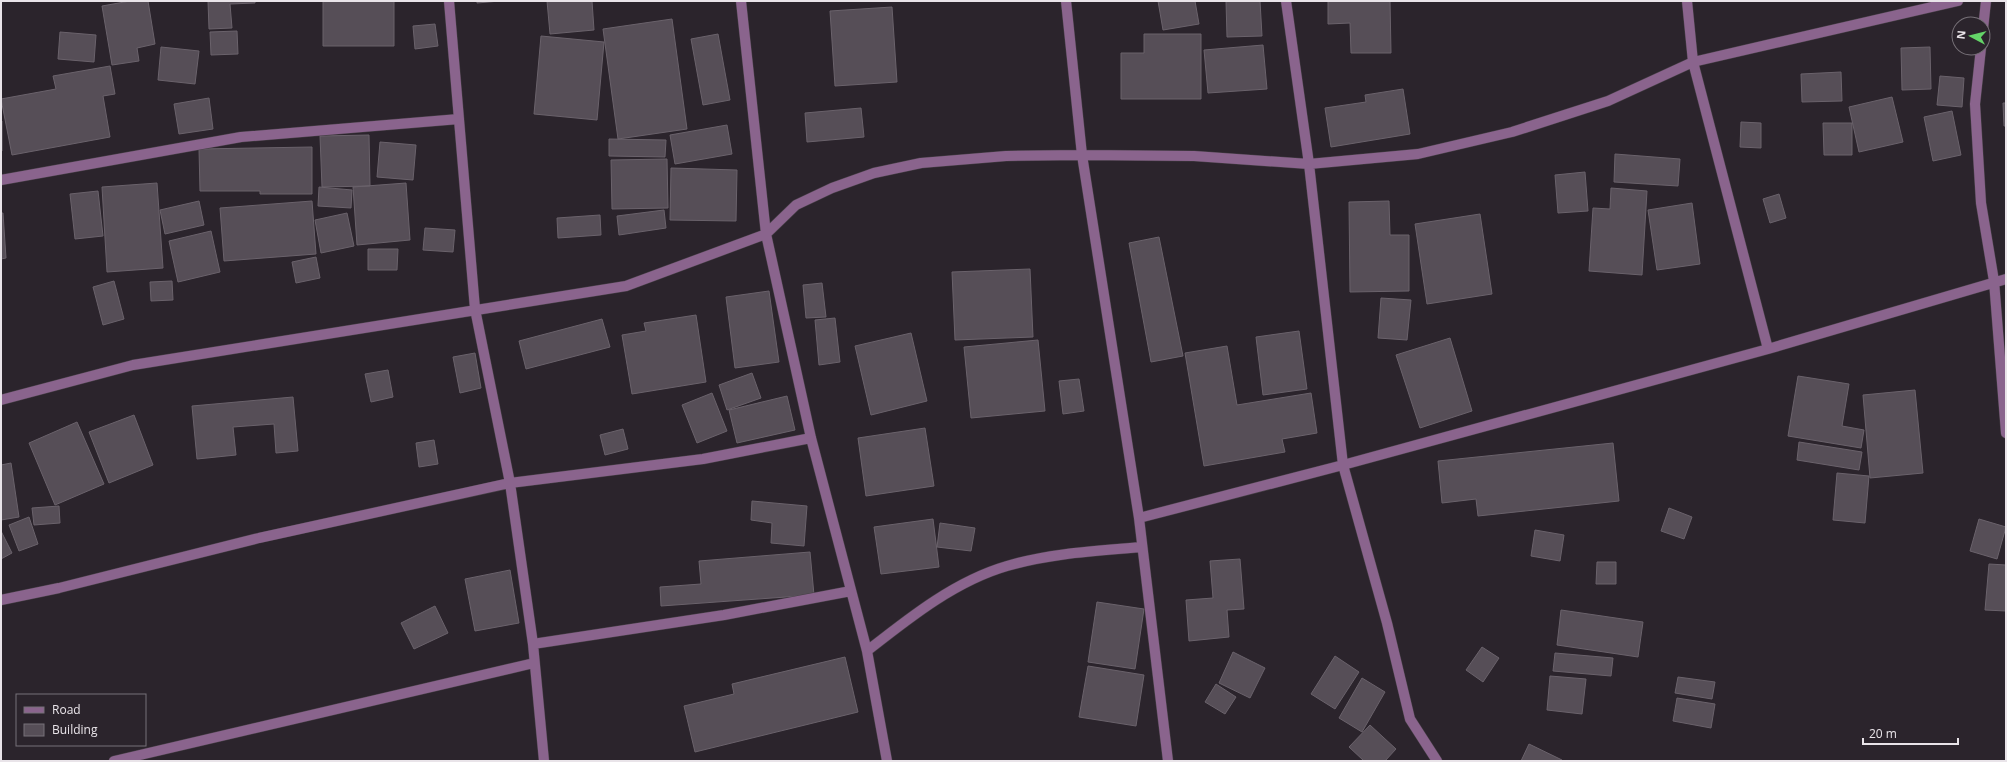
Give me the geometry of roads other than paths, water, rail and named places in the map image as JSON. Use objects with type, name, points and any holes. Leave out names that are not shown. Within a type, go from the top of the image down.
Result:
[{"type":"street","points":[[449,1],[475,309],[510,483],[533,644],[544,761]]},
{"type":"street","points":[[741,1],[766,234],[811,438],[867,651],[887,761]]},
{"type":"street","points":[[1066,1],[1082,155],[1139,518],[1168,761]]},
{"type":"street","points":[[1286,1],[1309,164],[1343,465],[1387,623],[1410,719],[1437,761]]},
{"type":"street","points":[[1687,1],[1692,62],[1768,349]]},
{"type":"street","points":[[1,400],[134,365],[475,309],[626,286],[766,234],[796,205],[832,188],[874,173],[920,163],[1006,156],[1082,155],[1194,156],[1309,164],[1418,154],[1512,132],[1608,101],[1692,62],[1958,1]]},
{"type":"street","points":[[1984,16],[1986,1]]},
{"type":"street","points":[[1980,56],[1975,104],[1981,203],[1994,281],[2006,433]]},
{"type":"street","points":[[1,180],[241,137],[459,119]]},
{"type":"street","points":[[1139,518],[1343,465],[1768,349],[1994,281],[2006,279]]},
{"type":"street","points":[[1,600],[59,588],[259,538],[510,483],[703,459],[811,438]]},
{"type":"street","points":[[867,651],[900,625],[963,584],[1007,566],[1062,554],[1142,547]]},
{"type":"street","points":[[533,644],[724,615],[850,591]]},
{"type":"street","points":[[114,761],[534,664]]}]
